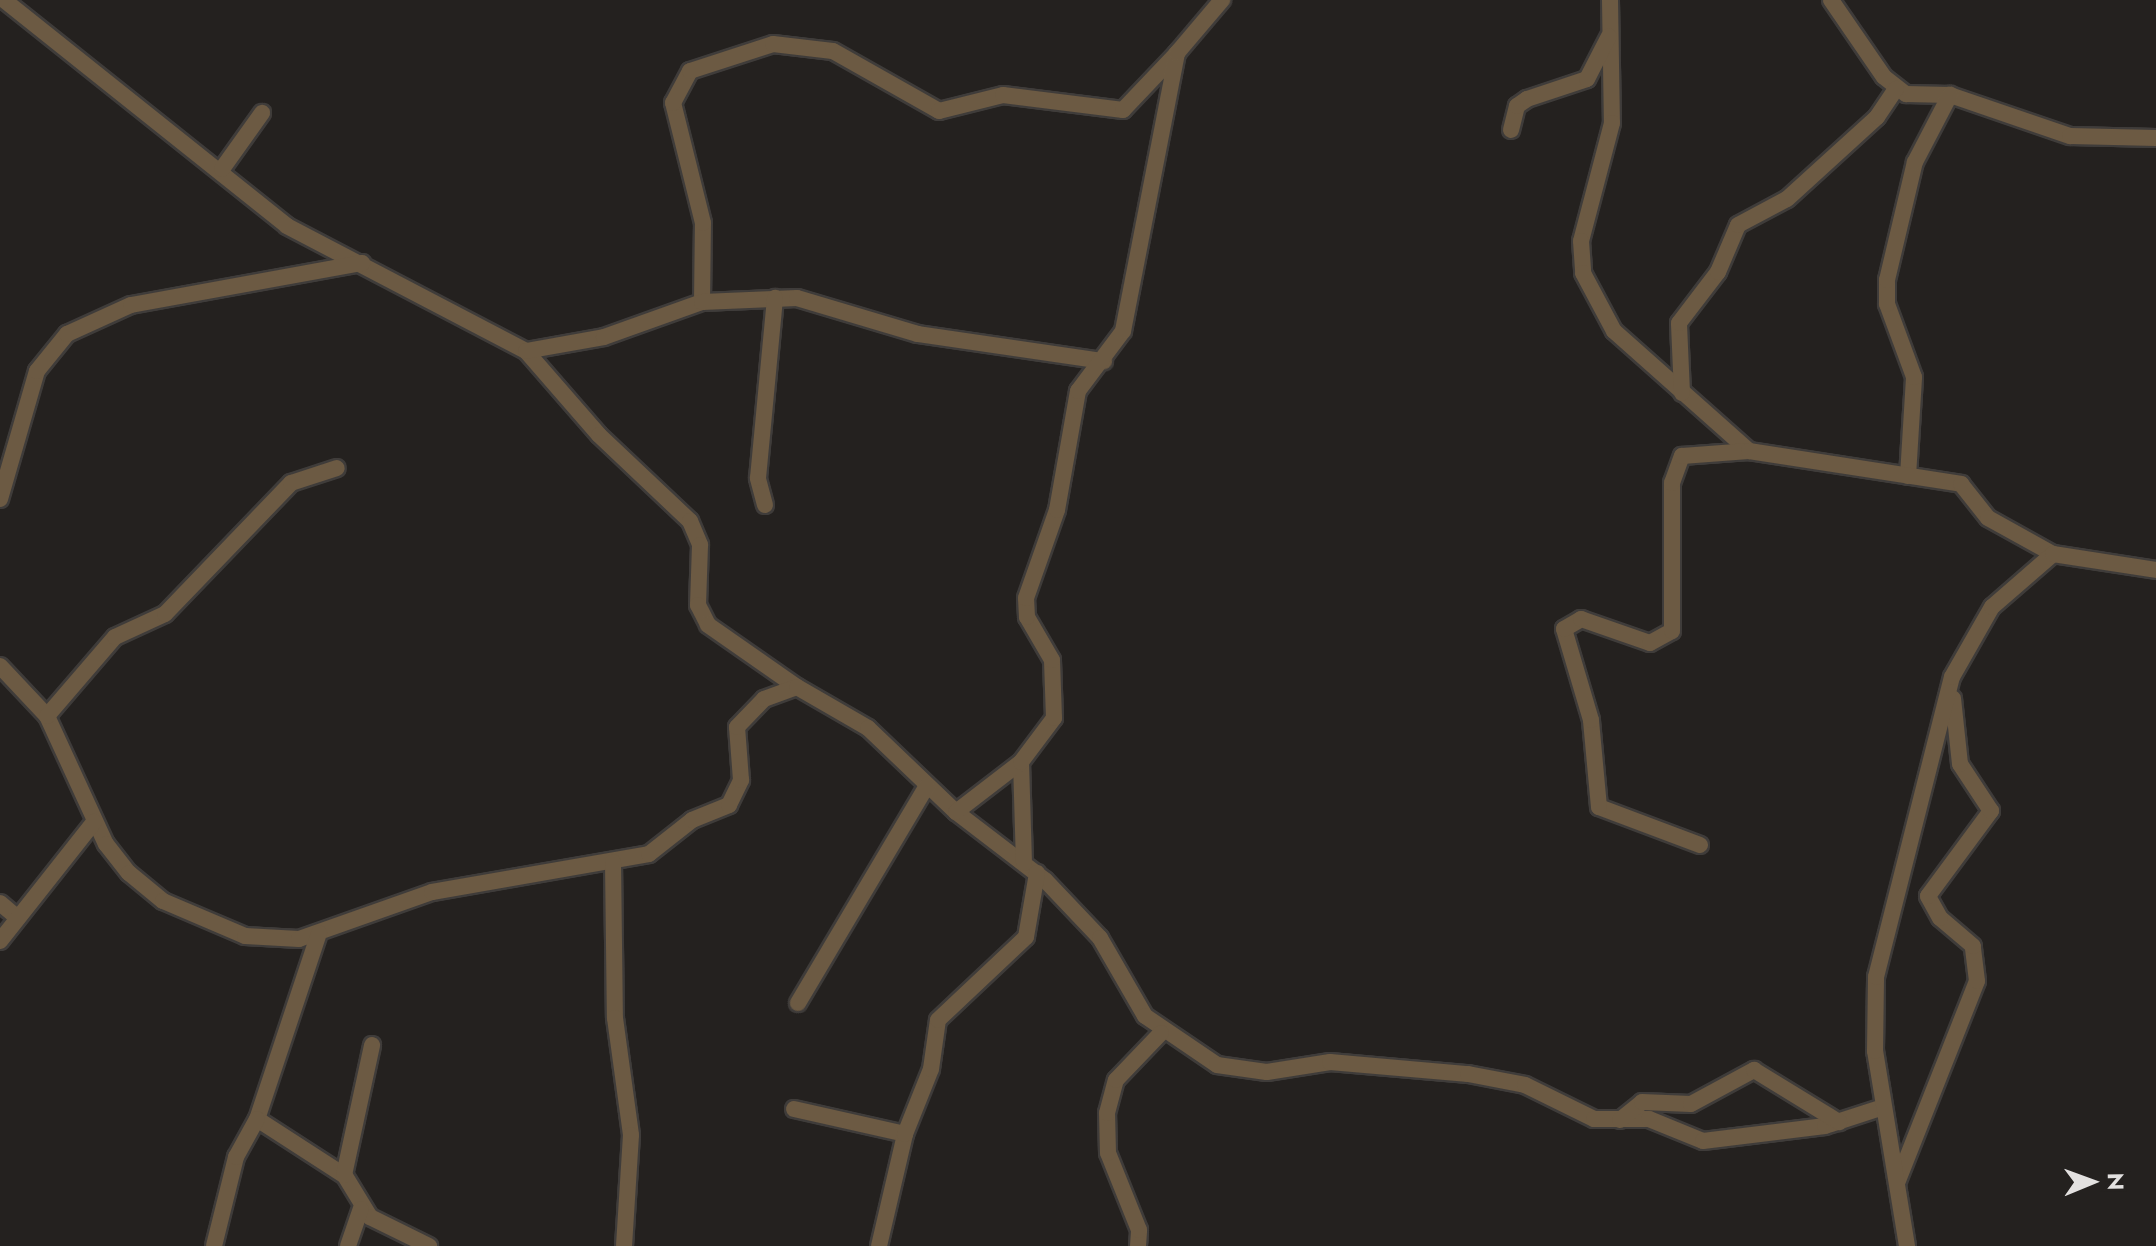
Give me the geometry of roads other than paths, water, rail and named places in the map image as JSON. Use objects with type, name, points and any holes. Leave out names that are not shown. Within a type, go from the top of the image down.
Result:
[{"type":"street","points":[[4,0],[62,52],[222,169],[287,226],[363,262],[526,351],[599,435],[690,521],[700,545],[698,605],[708,625],[797,687],[868,728],[956,812],[1030,868],[1090,923],[1161,1033],[1217,1065],[1244,1070],[1330,1062],[1468,1074],[1525,1085],[1594,1119],[1649,1119],[1717,1141],[1839,1122],[1883,1107]]},
{"type":"street","points":[[702,302],[703,223],[673,103],[690,71],[773,44],[833,51],[939,111],[1003,95],[1123,110],[1222,0]]},
{"type":"street","points":[[1610,0],[1612,123],[1581,241],[1583,273],[1614,331],[1749,451]]},
{"type":"street","points":[[1831,0],[1896,89],[1950,95],[2070,136],[2156,138]]},
{"type":"street","points":[[1511,130],[1517,106],[1527,99],[1587,79],[1609,36]]},
{"type":"street","points":[[956,812],[1021,762],[1048,729],[1056,701],[1052,660],[1027,617],[1026,598],[1057,510],[1078,391],[1104,361],[1123,331],[1177,53]]},
{"type":"street","points":[[1682,393],[1679,323],[1718,272],[1738,225],[1787,199],[1866,128],[1896,89]]},
{"type":"street","points":[[1908,476],[1914,377],[1887,304],[1887,280],[1915,162],[1950,95]]},
{"type":"street","points":[[222,169],[262,113]]},
{"type":"street","points":[[0,499],[37,371],[67,334],[131,305],[284,271],[363,262]]},
{"type":"street","points":[[526,351],[604,337],[702,302],[775,298],[820,301],[918,334],[999,349],[1104,361]]},
{"type":"street","points":[[765,505],[758,478],[775,298]]},
{"type":"street","points":[[1700,845],[1599,807],[1595,736],[1564,629],[1572,618],[1622,638],[1667,638],[1674,610],[1676,468],[1682,456],[1749,451],[1961,484],[1988,518],[2053,554],[2156,570]]},
{"type":"street","points":[[47,716],[115,637],[165,614],[291,483],[337,468]]},
{"type":"street","points":[[1907,1246],[1901,1227],[1875,1051],[1877,965],[1952,677],[1992,607],[2053,554]]},
{"type":"street","points":[[0,666],[47,716],[94,822],[129,873],[163,901],[245,936],[319,933],[432,892],[541,868],[613,862],[649,854],[692,820],[729,805],[741,780],[737,727],[764,699],[797,687]]},
{"type":"street","points":[[1897,1184],[1978,972],[1973,946],[1940,918],[1928,896],[1991,811],[1960,764],[1952,677]]},
{"type":"street","points":[[879,1246],[905,1134],[931,1069],[938,1020],[1026,937],[1030,868],[1021,762]]},
{"type":"street","points":[[798,1003],[927,786]]},
{"type":"street","points":[[0,941],[94,822]]},
{"type":"street","points":[[613,862],[615,1018],[631,1135],[624,1246]]},
{"type":"street","points":[[0,903],[18,918]]},
{"type":"street","points":[[214,1246],[236,1157],[257,1119],[319,933]]},
{"type":"street","points":[[1138,1246],[1139,1230],[1110,1161],[1107,1113],[1116,1080],[1161,1033]]},
{"type":"street","points":[[344,1175],[372,1045]]},
{"type":"street","points":[[1620,1120],[1642,1102],[1691,1104],[1754,1070],[1839,1122]]},
{"type":"street","points":[[794,1109],[905,1134]]},
{"type":"street","points":[[257,1119],[344,1175],[361,1209],[429,1246]]},
{"type":"street","points":[[348,1246],[361,1209]]},
{"type":"street","points":[[1894,1246],[1901,1227]]}]
